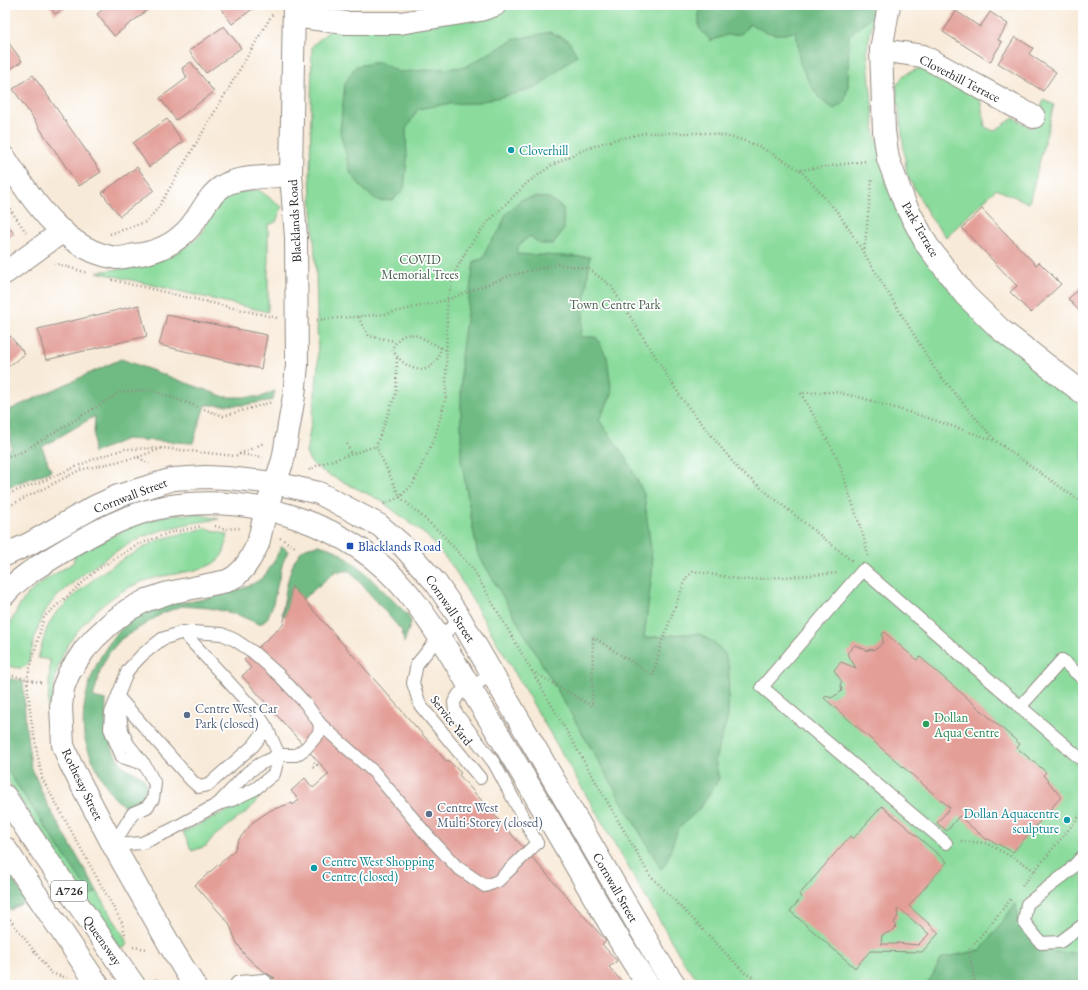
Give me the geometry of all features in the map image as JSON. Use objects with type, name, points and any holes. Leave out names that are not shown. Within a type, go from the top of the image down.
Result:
[{"type":"main road","points":[[287,10],[346,23],[400,23],[480,10],[495,5]]},
{"type":"main road","name":"Park Terrace","points":[[889,5],[881,50],[884,131],[881,160],[927,245],[965,295],[1001,330],[1083,393]]},
{"type":"main road","name":"Blacklands Road","points":[[275,483],[283,460],[294,396],[297,365],[296,237],[292,175],[287,10]]},
{"type":"main road","name":"Cloverhill Terrace","points":[[881,50],[923,56],[1034,118]]},
{"type":"main road","points":[[5,158],[23,186],[47,217],[68,236],[92,251],[118,258],[145,254],[166,246],[183,235],[208,200],[223,186],[239,180],[292,175]]},
{"type":"main road","points":[[5,273],[38,250],[68,236]]},
{"type":"main road","name":"Cornwall Street","points":[[5,555],[29,544],[94,507],[118,496],[172,479],[219,477],[275,483],[319,493],[379,525],[417,560],[436,583],[461,620],[660,963],[675,985]]},
{"type":"main road","name":"Rothesay Street","points":[[194,985],[113,844],[70,763],[63,745],[61,707],[64,688],[69,673],[76,661],[95,638],[128,610],[147,600],[168,593],[227,581],[236,576],[244,568],[258,544],[266,509],[275,483]]},
{"type":"main road","name":"Cornwall Street","points":[[5,594],[12,586],[44,562],[111,524],[133,515],[154,509],[202,503],[225,503],[266,509],[308,522],[326,529],[346,540],[389,573],[407,592],[439,637],[527,780],[616,935],[648,985]]},
{"type":"main road","name":"Queensway","points":[[5,796],[129,978]]},
{"type":"main road","name":"A726","points":[[5,848],[98,985]]},
{"type":"street","points":[[239,985],[263,983]]},
{"type":"lane","points":[[946,843],[762,687],[863,570],[1083,761]]},
{"type":"lane","name":"Service Yard","points":[[461,620],[439,637],[417,664],[413,683],[420,705],[480,778]]},
{"type":"lane","points":[[113,844],[133,813],[147,807],[153,800],[155,784],[144,764],[122,757],[110,729],[111,713],[128,670],[142,655],[162,639],[183,632],[222,634],[235,640],[252,652],[285,682],[306,704],[320,724],[376,773],[427,835],[457,867],[485,886],[498,881],[537,843],[494,763],[455,712],[454,702],[459,694],[493,674]]},
{"type":"lane","points":[[113,844],[142,843],[171,830],[218,804],[232,800],[255,789],[274,774],[279,755],[267,728],[258,714],[183,632]]},
{"type":"lane","points":[[1020,707],[1062,660],[1083,679]]},
{"type":"lane","points":[[118,697],[199,787],[208,785],[235,763],[253,746],[267,728]]},
{"type":"lane","points":[[218,804],[247,773],[260,764],[279,755],[296,755],[304,749],[319,733],[320,724]]},
{"type":"lane","points":[[1083,856],[1068,872],[1027,904],[1024,922],[1041,943],[1060,942],[1083,926]]},
{"type":"path","points":[[68,236],[118,232],[146,222],[158,208],[287,10]]},
{"type":"path","points":[[360,514],[400,497],[413,484],[435,437],[446,397],[447,300],[456,270],[469,246],[488,222],[507,202],[527,183],[552,165],[605,142],[645,133],[709,133],[739,139],[756,145],[785,160],[800,170],[820,191],[838,214],[864,253],[935,369],[997,442],[1083,503]]},
{"type":"path","points":[[800,170],[881,160],[864,253]]},
{"type":"path","points":[[5,202],[38,250],[55,264],[93,274]]},
{"type":"path","points":[[108,279],[296,322],[386,314],[447,300],[509,276],[558,264],[589,268],[611,286],[682,399],[740,471],[863,570]]},
{"type":"path","points":[[359,317],[369,336],[395,341]]},
{"type":"path","points":[[441,347],[439,357],[434,364],[423,370],[415,369],[407,365],[397,358],[392,349],[395,341],[401,336],[409,333],[421,336],[441,347],[446,350]]},
{"type":"path","points":[[397,358],[396,393],[376,446],[400,497],[440,532],[473,570],[649,874],[745,973],[768,985]]},
{"type":"path","points":[[5,457],[22,452],[121,392],[151,390],[223,416],[294,396]]},
{"type":"path","points":[[863,570],[868,555],[864,538],[837,458],[802,393],[836,392],[862,398],[925,417],[997,442]]},
{"type":"path","points":[[5,496],[94,459],[124,449],[163,448],[235,456],[287,434]]},
{"type":"path","points":[[348,444],[351,455]]},
{"type":"path","points":[[307,471],[318,465],[376,446]]},
{"type":"path","points":[[5,507],[80,470],[138,457],[163,448]]},
{"type":"path","points":[[138,457],[172,479]]},
{"type":"path","points":[[210,524],[217,522]]},
{"type":"path","points":[[126,935],[122,923],[42,778],[31,719],[27,679],[44,617],[98,569],[137,545],[169,533],[203,526]]},
{"type":"path","points":[[532,670],[592,706],[593,637],[653,676],[661,644],[686,578],[694,571],[742,580],[832,574],[863,570]]},
{"type":"path","points":[[5,674],[27,679]]},
{"type":"path","points":[[312,763],[317,763],[316,766],[314,766]]},
{"type":"path","points":[[946,843],[962,841],[986,843],[1025,864],[1034,871]]},
{"type":"path","points":[[5,913],[51,973],[72,979]]},
{"type":"path","points":[[129,978],[130,946],[152,950]]},
{"type":"green space","name":"Town Centre Park","points":[[514,5],[876,5],[867,49],[875,135],[922,254],[1083,402],[1083,985],[704,985],[686,966],[453,567],[427,536],[380,500],[327,474],[311,463],[306,453],[314,405],[318,364],[316,271],[310,178],[312,46],[331,29],[482,17]]},
{"type":"green space","points":[[699,5],[878,5],[875,14],[849,36],[848,86],[844,103],[834,109],[820,99],[808,80],[800,63],[796,31],[783,34],[772,34],[750,24],[741,34],[726,35],[711,41],[699,28]]},
{"type":"green space","points":[[550,32],[568,40],[577,55],[539,86],[474,103],[446,104],[418,109],[406,129],[407,160],[404,189],[393,200],[379,201],[365,191],[351,174],[340,132],[345,83],[356,66],[379,62],[399,72],[465,67],[513,40]]},
{"type":"green space","points":[[920,68],[980,98],[985,127],[994,131],[1014,118],[1032,128],[1044,100],[1054,105],[1029,203],[996,189],[946,237],[930,217],[907,175],[896,86],[904,75]]},
{"type":"green space","points":[[259,190],[282,207],[276,222],[268,225],[268,312],[97,272],[140,266],[162,260],[172,255],[189,245],[198,237],[215,209],[225,199],[243,192]]},
{"type":"green space","points":[[535,197],[549,198],[563,208],[564,229],[553,244],[540,244],[530,236],[518,246],[516,254],[590,257],[581,337],[596,337],[607,357],[612,394],[599,420],[626,458],[644,494],[653,566],[644,638],[682,634],[699,634],[715,643],[725,654],[729,667],[728,716],[715,760],[719,779],[701,807],[678,829],[666,863],[661,869],[477,552],[461,459],[461,356],[474,261],[483,259],[489,244],[500,230],[506,214],[520,200]]},
{"type":"green space","points":[[121,359],[225,397],[261,397],[275,391],[273,400],[244,405],[205,405],[193,443],[126,439],[93,453],[95,416],[42,447],[51,471],[5,488],[5,450],[11,449],[9,410]]},
{"type":"green space","points":[[196,514],[219,519],[179,526],[150,534],[132,542],[107,557],[75,581],[51,603],[42,618],[37,631],[28,664],[20,668],[5,665],[5,638],[8,628],[18,608],[27,595],[42,582],[73,563],[75,555],[130,527],[167,515]]},
{"type":"green space","points":[[206,528],[228,535],[222,555],[218,560],[201,569],[154,578],[134,585],[101,606],[73,637],[58,666],[50,719],[48,707],[50,660],[38,658],[47,628],[55,614],[100,574],[123,559],[160,539]]},
{"type":"green space","points":[[319,545],[335,550],[358,566],[407,614],[411,622],[404,643],[402,631],[350,571],[336,571],[303,599],[292,587],[285,617],[282,614],[286,587],[296,559],[300,552],[306,548]]},
{"type":"green space","points":[[282,546],[288,551],[283,562],[272,607],[264,622],[259,624],[236,614],[209,608],[182,606],[163,613],[121,639],[109,653],[101,668],[93,697],[106,700],[106,728],[110,743],[119,760],[125,767],[141,776],[148,787],[138,800],[132,804],[123,806],[112,795],[100,774],[91,757],[84,735],[83,717],[85,699],[90,681],[107,646],[119,631],[133,619],[157,606],[215,597],[256,582],[263,577]]},
{"type":"green space","points":[[5,678],[23,681],[26,729],[31,766],[47,804],[97,891],[91,895],[5,767]]},
{"type":"green space","points":[[5,767],[91,895],[97,891],[125,938],[127,944],[124,948],[120,948],[57,856],[5,776]]},
{"type":"green space","points":[[261,795],[249,810],[213,837],[206,846],[192,851],[183,832]]},
{"type":"green space","points":[[5,869],[27,901],[10,910],[5,904]]},
{"type":"green space","points":[[1016,903],[1019,925],[1053,952],[1083,953],[1083,985],[927,985],[942,958],[981,950]]},
{"type":"building","points":[[49,5],[70,5],[55,14]]},
{"type":"building","points":[[109,5],[154,5],[114,36],[97,14]]},
{"type":"building","points":[[219,5],[258,5],[232,24]]},
{"type":"building","points":[[956,11],[980,27],[990,12],[1008,24],[998,40],[1002,42],[990,62],[943,32]]},
{"type":"building","points":[[224,26],[241,48],[206,73],[189,51]]},
{"type":"building","points":[[1015,37],[1033,48],[1029,54],[1056,72],[1043,91],[998,63]]},
{"type":"building","points":[[5,38],[22,61],[5,73]]},
{"type":"building","points":[[191,62],[214,92],[176,120],[160,98],[187,78],[182,68]]},
{"type":"building","points":[[33,75],[101,172],[79,186],[13,89]]},
{"type":"building","points":[[167,119],[183,142],[149,167],[133,143]]},
{"type":"building","points":[[137,167],[154,190],[120,216],[102,193]]},
{"type":"building","points":[[982,209],[1036,265],[1039,262],[1061,284],[1031,313],[1010,292],[1017,286],[962,228]]},
{"type":"building","points":[[5,221],[14,234],[5,240]]},
{"type":"building","points":[[1083,285],[1083,315],[1068,299]]},
{"type":"building","points":[[139,305],[147,336],[46,360],[38,329]]},
{"type":"building","points":[[167,315],[267,335],[261,369],[159,345]]},
{"type":"building","points":[[5,330],[25,354],[5,369]]},
{"type":"building","points":[[292,586],[446,761],[448,760],[461,773],[459,775],[606,941],[602,944],[617,961],[609,967],[625,985],[264,985],[273,977],[274,979],[275,978],[254,964],[244,954],[236,941],[229,923],[195,885],[234,851],[239,839],[253,822],[271,810],[292,803],[293,805],[299,800],[291,791],[305,778],[313,788],[329,774],[242,676],[251,668],[244,660],[283,625]]},
{"type":"building","name":"Dollan Aqua Centre","points":[[884,632],[917,660],[920,657],[1020,744],[1017,748],[1046,772],[1043,775],[1061,797],[1013,852],[988,839],[987,840],[959,816],[947,831],[937,823],[950,808],[824,698],[826,696],[831,698],[841,692],[842,689],[840,684],[842,682],[834,670],[841,662],[856,668],[847,653],[855,645],[868,651],[869,649],[872,650],[878,648],[883,642],[882,634]]},
{"type":"building","points":[[882,806],[947,862],[909,906],[939,933],[922,952],[870,951],[855,968],[790,911],[802,897],[799,895],[850,836],[853,839]],"holes":[[[900,909],[929,934],[918,945],[897,943],[881,944],[882,935],[892,931],[897,926],[894,923],[898,916],[897,910]]]},
{"type":"place","name":"Cloverhill","points":[[511,150]]},
{"type":"place","name":"Blacklands Road","points":[[350,546]]},
{"type":"place","name":"Centre West Car Park (closed)","points":[[187,715]]},
{"type":"place","name":"Dollan Aqua Centre","points":[[926,724]]},
{"type":"place","name":"Centre West Multi-Storey (closed)","points":[[429,814]]},
{"type":"place","name":"Dollan Aquacentre sculpture","points":[[1067,820]]},
{"type":"place","name":"Centre West Shopping Centre (closed)","points":[[314,868]]},
{"type":"park label","name":"COVID Memorial Trees","points":[[420,266]]}]
